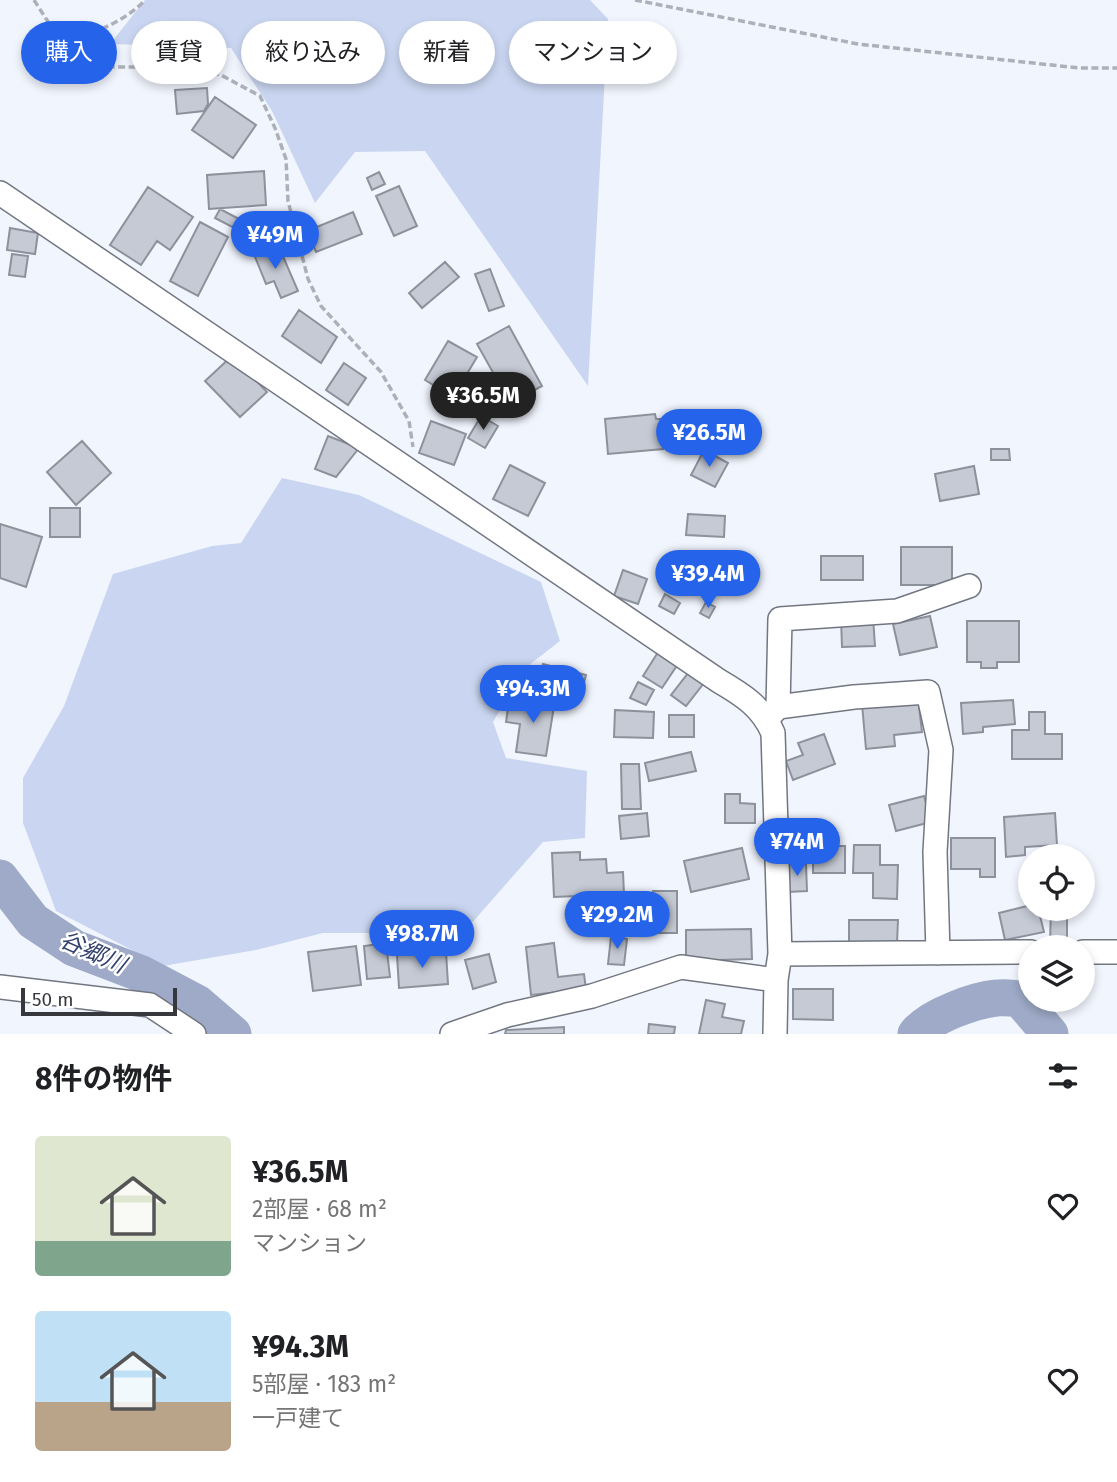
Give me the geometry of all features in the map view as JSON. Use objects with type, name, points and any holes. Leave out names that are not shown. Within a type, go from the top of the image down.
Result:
[{"type":"street","points":[[0,193],[719,681],[773,713],[854,697],[928,692],[940,750],[935,852],[939,953]]},
{"type":"street","points":[[775,1034],[776,980],[780,954],[773,713],[780,619],[897,611],[969,586]]},
{"type":"street","points":[[780,954],[1018,952]]},
{"type":"street","points":[[1095,952],[1117,952]]},
{"type":"street","points":[[452,1034],[507,1015],[592,996],[681,967],[776,980]]},
{"type":"street","points":[[0,987],[150,1006],[194,1034]]},
{"type":"path","points":[[34,0],[48,21]]},
{"type":"path","points":[[117,21],[135,12],[145,0]]},
{"type":"path","points":[[635,0],[859,44],[1079,68],[1117,68]]},
{"type":"path","points":[[117,66],[182,66],[221,75],[260,96],[286,159],[288,201],[308,279],[321,306],[382,372],[409,421],[417,477]]},
{"type":"shaded area","points":[[145,0],[590,0],[608,21],[509,21],[509,84],[604,84],[588,386],[425,151],[355,152],[315,203],[272,111],[254,84],[385,84],[385,21],[241,21],[241,63],[231,48],[227,48],[227,21],[131,21],[131,45],[117,44],[117,35]]},
{"type":"shaded area","points":[[282,478],[359,495],[541,582],[560,641],[524,669],[493,722],[506,758],[587,771],[585,838],[543,842],[463,933],[323,933],[256,950],[163,966],[56,911],[23,823],[23,778],[64,706],[113,574],[212,546],[241,543]]},
{"type":"building","points":[[207,88],[208,104],[204,111],[177,114],[175,90]]},
{"type":"building","points":[[215,97],[256,125],[233,158],[192,130]]},
{"type":"building","points":[[264,171],[266,205],[209,209],[207,175]]},
{"type":"building","points":[[379,172],[385,184],[372,190],[367,178]]},
{"type":"building","points":[[399,186],[417,226],[394,236],[376,196]]},
{"type":"building","points":[[148,187],[193,217],[170,250],[157,241],[141,265],[110,245]]},
{"type":"building","points":[[220,209],[241,220],[236,229],[215,218]]},
{"type":"building","points":[[353,212],[362,234],[316,252],[307,231]]},
{"type":"building","points":[[200,222],[228,237],[198,296],[170,281]]},
{"type":"building","points":[[10,228],[38,233],[35,254],[7,250]]},
{"type":"building","points":[[270,245],[275,257],[282,254],[298,291],[281,298],[274,281],[266,284],[253,252]]},
{"type":"building","points":[[12,254],[28,256],[25,277],[9,275]]},
{"type":"building","points":[[445,262],[459,277],[422,308],[409,293]]},
{"type":"building","points":[[490,269],[504,306],[489,311],[475,274]]},
{"type":"building","points":[[299,310],[337,337],[321,363],[282,336]]},
{"type":"building","points":[[509,326],[542,386],[510,403],[477,344]]},
{"type":"building","points":[[448,341],[477,357],[453,397],[425,380]]},
{"type":"building","points":[[232,356],[267,392],[240,417],[205,381]]},
{"type":"building","points":[[344,363],[366,378],[348,405],[326,390]]},
{"type":"building","points":[[655,414],[656,419],[661,419],[663,449],[608,454],[605,419]]},
{"type":"building","points":[[481,416],[498,426],[485,448],[468,438]]},
{"type":"building","points":[[431,421],[466,434],[454,465],[419,453]]},
{"type":"building","points":[[328,436],[359,448],[336,477],[315,469]]},
{"type":"building","points":[[82,441],[111,473],[76,505],[47,472]]},
{"type":"building","points":[[991,449],[1009,449],[1010,460],[991,460]]},
{"type":"building","points":[[704,450],[728,463],[715,487],[691,475]]},
{"type":"building","points":[[510,465],[545,483],[528,516],[493,499]]},
{"type":"building","points":[[974,466],[979,494],[940,501],[935,474]]},
{"type":"building","points":[[50,508],[80,508],[80,537],[50,537]]},
{"type":"building","points":[[688,514],[725,516],[724,537],[686,535]]},
{"type":"building","points":[[0,524],[42,537],[26,587],[0,578]]},
{"type":"building","points":[[901,547],[952,547],[952,585],[901,585]]},
{"type":"building","points":[[821,556],[863,556],[863,580],[821,580]]},
{"type":"building","points":[[623,570],[647,579],[638,604],[614,596]]},
{"type":"building","points":[[665,594],[680,603],[674,614],[659,606]]},
{"type":"building","points":[[706,602],[715,607],[709,618],[700,613]]},
{"type":"building","points":[[930,616],[937,647],[900,655],[893,624]]},
{"type":"building","points":[[873,617],[875,646],[842,647],[841,619]]},
{"type":"building","points":[[967,621],[1019,621],[1019,662],[997,662],[997,668],[981,668],[981,662],[967,662]]},
{"type":"building","points":[[660,649],[680,661],[662,688],[643,676]]},
{"type":"building","points":[[543,664],[586,675],[579,702],[536,692]]},
{"type":"building","points":[[689,672],[704,683],[686,706],[671,695]]},
{"type":"building","points":[[638,682],[654,690],[646,705],[630,698]]},
{"type":"building","points":[[529,696],[555,700],[546,756],[516,752],[520,724],[506,722],[508,708],[527,710]]},
{"type":"building","points":[[918,698],[922,732],[894,735],[895,746],[866,749],[862,704]]},
{"type":"building","points":[[1013,700],[1015,724],[983,727],[983,732],[963,734],[961,703]]},
{"type":"building","points":[[615,710],[654,712],[653,738],[614,737]]},
{"type":"building","points":[[1029,712],[1045,712],[1045,734],[1062,734],[1062,759],[1012,759],[1012,730],[1029,730]]},
{"type":"building","points":[[669,715],[694,715],[694,737],[669,737]]},
{"type":"building","points":[[824,734],[835,764],[793,780],[786,761],[803,755],[798,743]]},
{"type":"building","points":[[691,752],[696,771],[649,781],[645,763]]},
{"type":"building","points":[[621,764],[639,764],[641,809],[622,809]]},
{"type":"building","points":[[725,794],[740,794],[740,803],[755,804],[755,823],[725,823]]},
{"type":"building","points":[[924,796],[931,822],[896,831],[889,805]]},
{"type":"building","points":[[647,813],[649,836],[621,839],[619,816]]},
{"type":"building","points":[[1055,813],[1057,844],[1018,844],[1018,856],[1006,857],[1004,817]]},
{"type":"building","points":[[951,838],[995,838],[995,877],[980,877],[980,869],[951,869]]},
{"type":"building","points":[[854,845],[880,845],[880,865],[898,865],[897,899],[873,898],[873,873],[853,873]]},
{"type":"building","points":[[813,846],[845,846],[845,873],[813,873]]},
{"type":"building","points":[[742,848],[749,879],[691,892],[684,861]]},
{"type":"building","points":[[580,852],[580,860],[606,859],[607,873],[623,872],[624,894],[554,897],[552,853]]},
{"type":"building","points":[[788,864],[806,864],[807,891],[788,892]]},
{"type":"building","points":[[653,891],[677,891],[677,933],[652,933]]},
{"type":"building","points":[[1018,908],[1018,921],[1041,921],[1044,932],[1018,935],[1018,937],[1005,940],[999,913]]},
{"type":"building","points":[[849,920],[898,920],[897,943],[849,943]]},
{"type":"building","points":[[1051,921],[1067,921],[1067,935],[1050,935]]},
{"type":"building","points":[[751,929],[752,959],[686,961],[686,930]]},
{"type":"building","points":[[611,937],[627,939],[624,965],[608,964]]},
{"type":"building","points":[[386,943],[390,977],[367,979],[364,946]]},
{"type":"building","points":[[554,943],[558,977],[584,974],[586,989],[531,995],[526,947]]},
{"type":"building","points":[[356,946],[361,985],[313,991],[308,952]]},
{"type":"building","points":[[446,952],[448,984],[399,988],[397,955]]},
{"type":"building","points":[[489,954],[496,982],[473,989],[465,960]]},
{"type":"building","points":[[793,989],[833,989],[833,1020],[793,1019]]},
{"type":"building","points":[[706,1000],[725,1004],[722,1017],[744,1021],[741,1034],[699,1034]]},
{"type":"building","points":[[649,1024],[675,1027],[674,1034],[648,1034]]},
{"type":"building","points":[[564,1027],[564,1034],[505,1034],[506,1030]]},
{"type":"waterway","name":"谷郷川","points":[[0,878],[33,921],[74,948],[142,974],[197,1003],[233,1034]]},
{"type":"waterway","name":"谷郷川","points":[[916,1034],[931,1021],[953,1010],[988,999],[1002,998],[1020,999],[1050,1034]]}]
